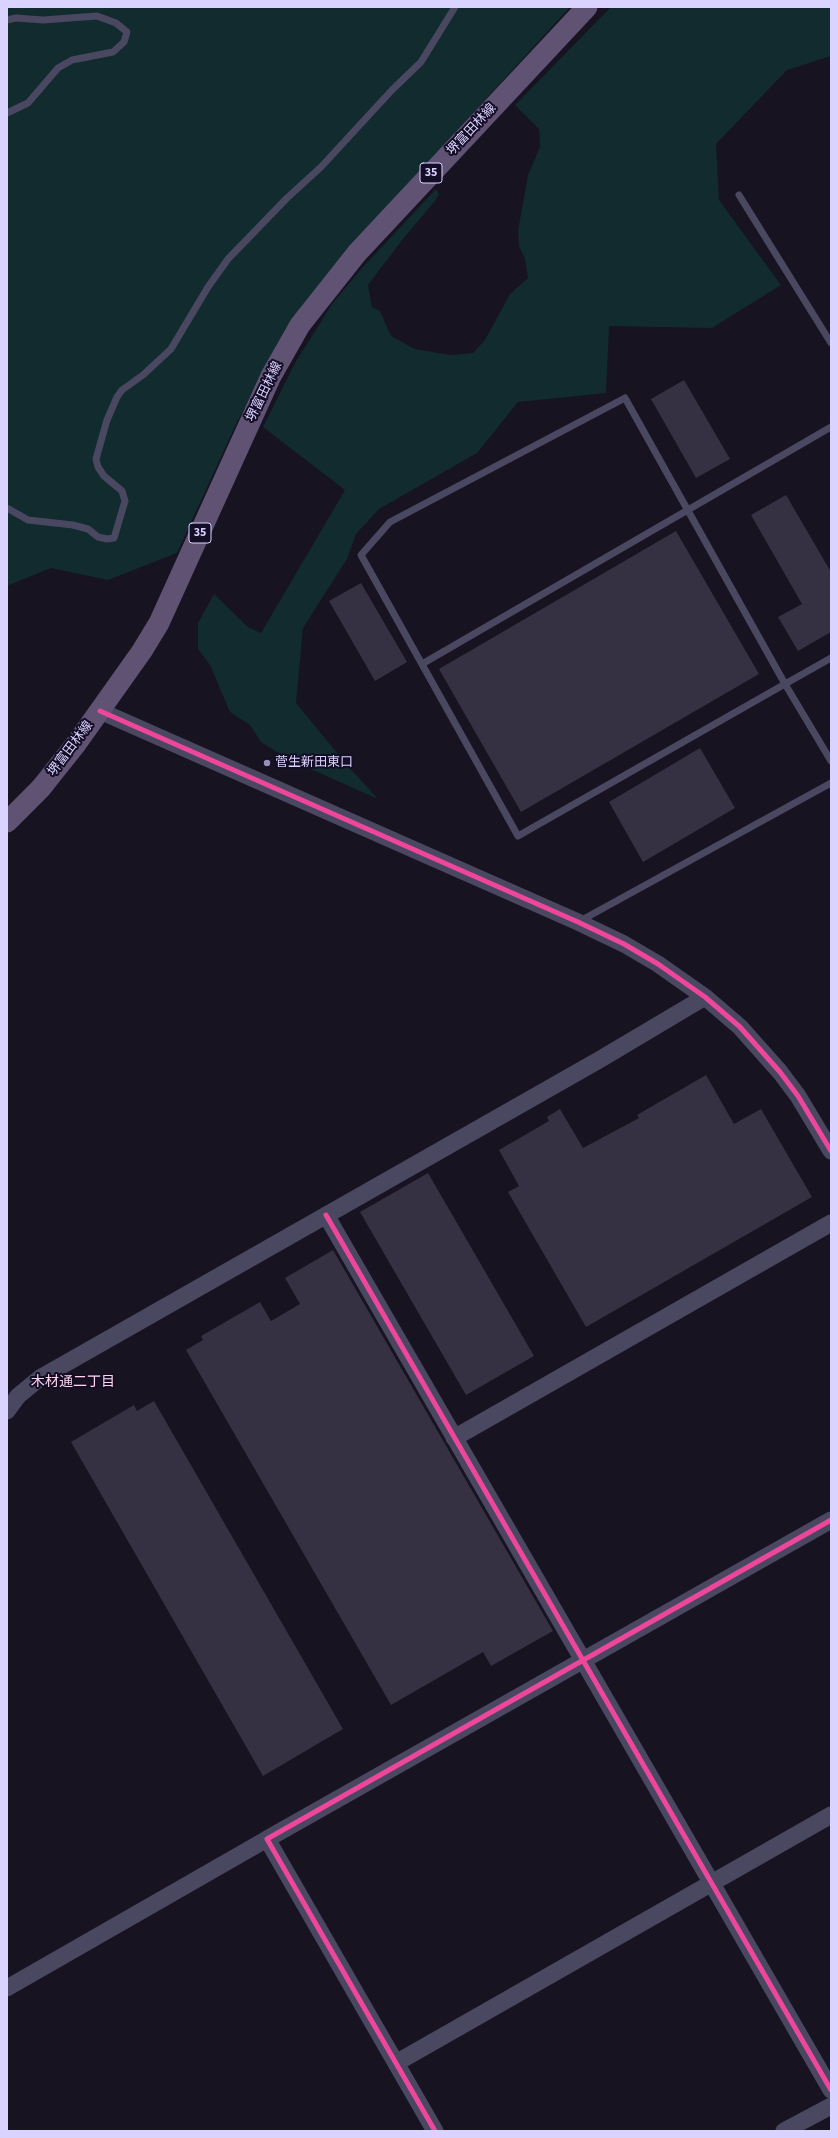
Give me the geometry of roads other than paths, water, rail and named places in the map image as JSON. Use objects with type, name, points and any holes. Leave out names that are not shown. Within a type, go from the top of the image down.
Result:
[{"type":"main road","name":"堺富田林線","points":[[7,822],[40,788],[76,744],[159,623],[271,376],[300,325],[357,253],[587,7]]},
{"type":"street","points":[[100,710],[578,922],[624,944],[658,964],[705,997],[740,1026],[780,1072],[813,1119],[831,1151]]},
{"type":"street","points":[[7,1411],[18,1396],[40,1378],[326,1216],[705,997]]},
{"type":"street","points":[[326,1216],[831,2090]]},
{"type":"street","points":[[454,1438],[831,1223]]},
{"type":"street","points":[[7,1988],[831,1520]]},
{"type":"street","points":[[396,2063],[831,1815]]},
{"type":"street","points":[[268,1839],[435,2131]]},
{"type":"street","points":[[784,2131],[831,2106]]},
{"type":"lane","points":[[7,508],[28,520],[73,525],[88,529],[98,537],[107,539],[114,538],[125,501],[122,491],[104,476],[98,467],[96,459],[107,420],[117,397],[122,390],[143,374],[171,349],[208,287],[232,255],[287,198],[320,167],[392,90],[421,62],[455,7]]},
{"type":"lane","points":[[7,20],[16,18],[43,20],[97,16],[116,23],[127,32],[124,42],[113,52],[72,60],[58,68],[28,103],[7,113]]},
{"type":"lane","points":[[739,195],[831,343]]},
{"type":"lane","points":[[831,658],[785,684],[518,836],[361,555],[390,522],[624,398],[785,684],[831,761]]},
{"type":"lane","points":[[422,664],[831,427]]},
{"type":"lane","points":[[578,922],[831,783]]},
{"type":"place","name":"菅生新田東口","points":[[267,763]]},
{"type":"district","name":"木材通二丁目","points":[[73,1383]]}]
